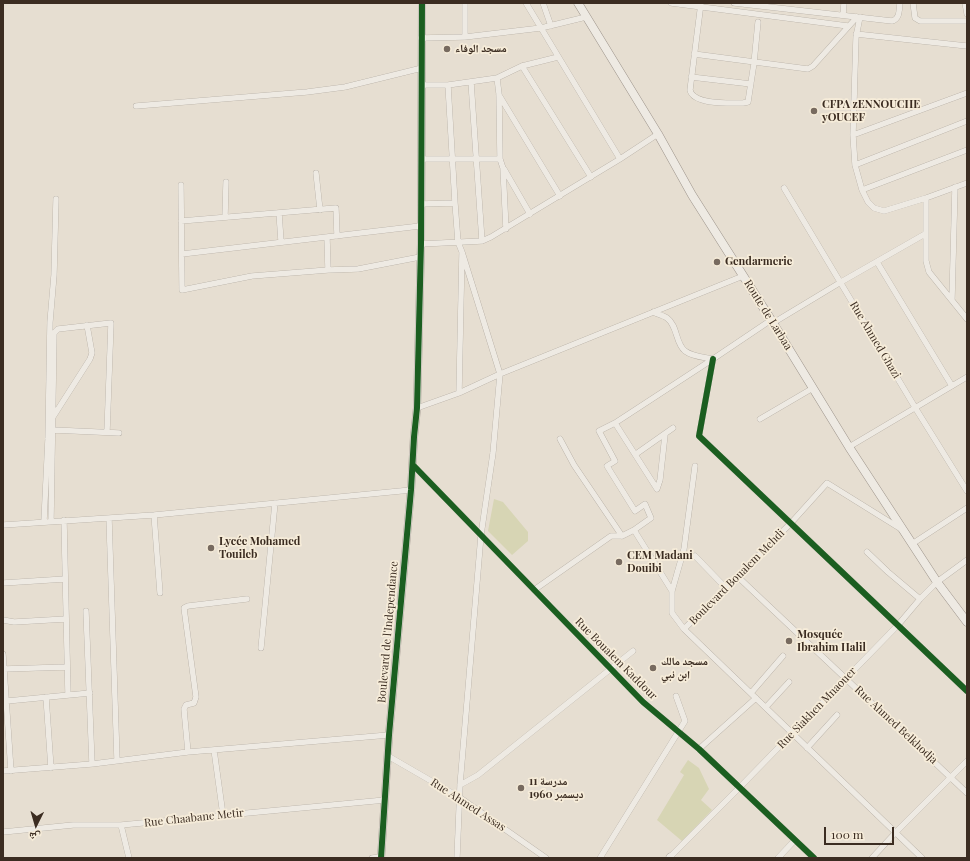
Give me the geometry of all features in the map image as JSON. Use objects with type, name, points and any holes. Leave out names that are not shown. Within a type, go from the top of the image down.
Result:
[{"type":"main road","name":"Route de Larbaa","points":[[578,3],[658,134],[692,195],[901,529],[937,582],[967,622]]},
{"type":"street","name":"Boulevard de l'Independance","points":[[381,858],[389,735],[417,408],[421,244],[422,3]]},
{"type":"street","points":[[465,3],[465,38]]},
{"type":"street","points":[[526,3],[620,159]]},
{"type":"street","points":[[543,3],[551,26]]},
{"type":"street","points":[[671,3],[700,5],[848,26]]},
{"type":"street","points":[[734,3],[761,4],[894,21],[899,16],[900,3]]},
{"type":"street","points":[[843,15],[844,3]]},
{"type":"street","points":[[913,3],[915,18],[920,22],[967,21]]},
{"type":"street","points":[[965,3],[967,14]]},
{"type":"street","points":[[759,14],[761,4]]},
{"type":"street","points":[[700,5],[690,93],[697,99],[746,103],[751,84],[758,22]]},
{"type":"street","points":[[422,38],[465,38],[541,28],[586,17]]},
{"type":"street","points":[[694,54],[804,69],[810,68],[848,26],[859,17]]},
{"type":"street","points":[[859,17],[856,34],[853,135],[855,164],[862,190],[868,202],[874,208],[884,211],[967,183]]},
{"type":"street","points":[[856,34],[967,46]]},
{"type":"street","points":[[422,85],[448,86],[497,78],[522,66],[558,57]]},
{"type":"street","points":[[522,66],[591,177]]},
{"type":"street","points":[[136,106],[300,93],[382,79],[422,68]]},
{"type":"street","points":[[691,77],[751,84]]},
{"type":"street","points":[[497,78],[499,94],[500,159],[503,168],[530,214]]},
{"type":"street","points":[[471,82],[482,241]]},
{"type":"street","points":[[448,86],[454,202],[458,242],[500,374],[493,453],[482,535],[459,797],[457,858]]},
{"type":"street","points":[[853,135],[967,93]]},
{"type":"street","points":[[499,94],[560,196]]},
{"type":"street","points":[[855,164],[967,121]]},
{"type":"street","points":[[421,244],[482,241],[506,229],[658,134]]},
{"type":"street","points":[[862,190],[967,150]]},
{"type":"street","points":[[421,159],[500,159]]},
{"type":"street","points":[[503,168],[506,229]]},
{"type":"street","points":[[316,173],[320,210]]},
{"type":"street","points":[[225,217],[226,182]]},
{"type":"street","points":[[181,185],[182,290],[252,276],[358,269],[420,257]]},
{"type":"street","points":[[952,299],[955,187]]},
{"type":"street","name":"Rue Ahmed Ghazi","points":[[784,188],[916,409],[967,490]]},
{"type":"street","points":[[926,198],[926,261],[929,272],[967,319]]},
{"type":"street","points":[[44,521],[48,439],[50,322],[54,275],[56,199]]},
{"type":"street","points":[[421,204],[454,202]]},
{"type":"street","points":[[181,221],[336,208],[338,236]]},
{"type":"street","points":[[279,213],[281,241]]},
{"type":"street","points":[[182,254],[281,241],[420,226]]},
{"type":"street","points":[[534,590],[611,536],[622,536],[634,530],[651,518],[645,504],[635,511],[607,466],[615,461],[599,431],[615,423],[772,322],[925,234]]},
{"type":"street","points":[[327,237],[328,270]]},
{"type":"street","points":[[459,393],[462,252]]},
{"type":"street","points":[[876,262],[952,386]]},
{"type":"street","points":[[417,408],[459,393],[500,374],[743,276]]},
{"type":"street","points":[[652,312],[666,318],[671,322],[680,346],[686,352],[694,356],[713,359]]},
{"type":"street","points":[[52,521],[55,331],[58,328],[112,323],[107,432]]},
{"type":"street","points":[[53,418],[90,359],[92,352],[87,325]]},
{"type":"street","points":[[713,359],[699,436],[967,691]]},
{"type":"street","points":[[850,447],[916,409],[967,377]]},
{"type":"street","points":[[760,419],[813,388]]},
{"type":"street","points":[[615,423],[658,489],[665,435]]},
{"type":"street","points":[[636,454],[673,428]]},
{"type":"street","points":[[53,430],[119,433]]},
{"type":"street","points":[[560,439],[574,465],[622,536]]},
{"type":"street","name":"Rue Boualem Kaddour","points":[[413,465],[643,702],[699,749],[814,858]]},
{"type":"street","points":[[695,466],[684,549],[672,591],[672,614],[684,629],[922,858]]},
{"type":"street","name":"Boulevard Boualem Mehdi","points":[[684,629],[791,523],[827,483],[901,529]]},
{"type":"street","points":[[3,525],[44,521],[154,515],[411,490]]},
{"type":"street","points":[[261,648],[276,503]]},
{"type":"street","points":[[912,544],[967,508]]},
{"type":"street","points":[[154,515],[160,593]]},
{"type":"street","points":[[110,518],[117,760]]},
{"type":"street","points":[[64,520],[68,695]]},
{"type":"street","points":[[634,530],[672,591]]},
{"type":"street","points":[[866,552],[920,599]]},
{"type":"street","points":[[695,556],[726,588]]},
{"type":"street","name":"Rue Siakhen Mnaouer","points":[[670,858],[793,733],[845,677],[898,625],[920,599],[937,582],[967,560]]},
{"type":"street","name":"Rue Ahmed Belkhodja","points":[[737,576],[967,793]]},
{"type":"street","points":[[3,583],[65,579]]},
{"type":"street","points":[[188,752],[184,709],[186,705],[194,703],[196,697],[184,608],[188,606],[247,599]]},
{"type":"street","points":[[86,611],[92,764]]},
{"type":"street","points":[[3,620],[14,622],[66,619]]},
{"type":"street","points":[[460,785],[478,775],[633,651]]},
{"type":"street","points":[[3,654],[11,771]]},
{"type":"street","points":[[751,692],[783,656]]},
{"type":"street","points":[[4,668],[67,667]]},
{"type":"street","points":[[766,707],[789,682]]},
{"type":"street","points":[[6,701],[90,693]]},
{"type":"street","points":[[600,858],[685,721],[676,696]]},
{"type":"street","points":[[46,697],[51,768]]},
{"type":"street","points":[[699,749],[756,698]]},
{"type":"street","points":[[807,748],[838,715]]},
{"type":"street","points":[[3,771],[92,764],[188,752],[389,735]]},
{"type":"street","points":[[214,750],[223,815]]},
{"type":"street","name":"Rue Ahmed Assas","points":[[388,756],[459,797],[546,858]]},
{"type":"street","points":[[872,858],[967,761]]},
{"type":"street","name":"Rue Chaabane Metir","points":[[3,832],[73,825],[121,825],[385,800]]},
{"type":"street","points":[[121,825],[129,858]]},
{"type":"street","points":[[778,858],[795,840]]},
{"type":"street","points":[[372,858],[381,858]]},
{"type":"shaded area","points":[[494,499],[503,502],[528,532],[528,541],[512,555],[488,531]]},
{"type":"shaded area","points":[[688,760],[699,768],[709,789],[701,800],[712,810],[682,841],[657,820],[684,775],[680,772]]},
{"type":"cycle path","points":[[381,858],[389,735],[417,408],[421,244],[422,3]]},
{"type":"cycle path","points":[[713,359],[699,436],[967,691]]},
{"type":"cycle path","points":[[413,465],[643,702],[699,749],[814,858]]},
{"type":"place","name":"مسجد الوفاء","points":[[447,49]]},
{"type":"place","name":"CFPA zENNOUCHE yOUCEF","points":[[814,111]]},
{"type":"place","name":"Gendarmerie","points":[[717,262]]},
{"type":"place","name":"Lycée Mohamed Touileb","points":[[211,548]]},
{"type":"place","name":"CEM Madani Douibi","points":[[619,562]]},
{"type":"place","name":"Mosquée Ibrahim Halil","points":[[789,641]]},
{"type":"place","name":"مسجد مالك ابن نبي","points":[[653,668]]},
{"type":"place","name":"مدرسة 11 ديسمبر 1960","points":[[521,788]]}]
